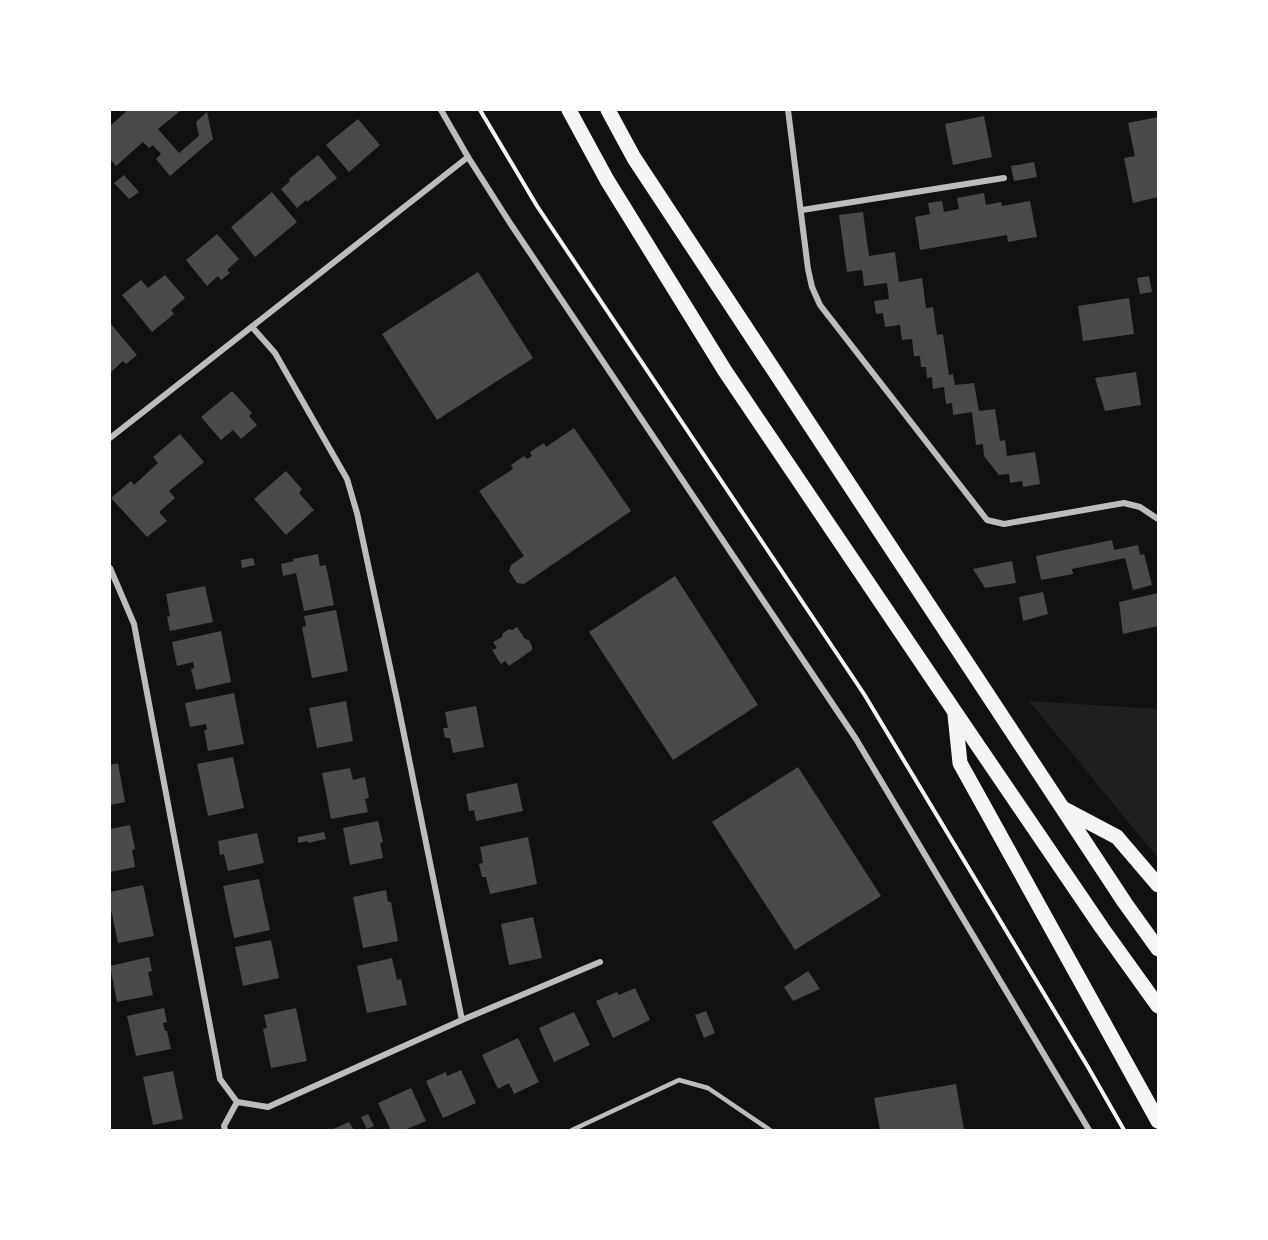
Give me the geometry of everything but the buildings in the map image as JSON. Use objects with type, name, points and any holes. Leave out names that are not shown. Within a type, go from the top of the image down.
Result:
[{"type":"main road","points":[[569,110],[607,180],[725,371],[1102,928],[1158,1006]]},
{"type":"main road","points":[[608,110],[634,158],[1125,903],[1158,949]]},
{"type":"main road","points":[[955,712],[960,764],[1158,1120]]},
{"type":"main road","points":[[1063,809],[1117,837],[1158,885]]},
{"type":"street","points":[[441,110],[510,223],[856,739],[1089,1131]]},
{"type":"street","points":[[788,110],[810,278],[820,305],[987,520],[1004,524],[1124,503],[1140,507],[1158,519]]},
{"type":"street","points":[[110,438],[468,157]]},
{"type":"street","points":[[802,210],[1004,178]]},
{"type":"street","points":[[252,327],[275,353],[347,479],[357,513],[397,700],[462,1020]]},
{"type":"street","points":[[110,568],[134,624],[220,1079],[237,1102],[268,1107],[462,1020],[600,962]]},
{"type":"street","points":[[225,1131],[225,1126],[237,1102]]},
{"type":"lane","points":[[572,1131],[679,1080],[708,1088],[770,1131]]},
{"type":"path","points":[[480,110],[537,206],[864,694],[1124,1131]]},
{"type":"shaded area","points":[[1029,701],[1158,709],[1158,858]]}]
